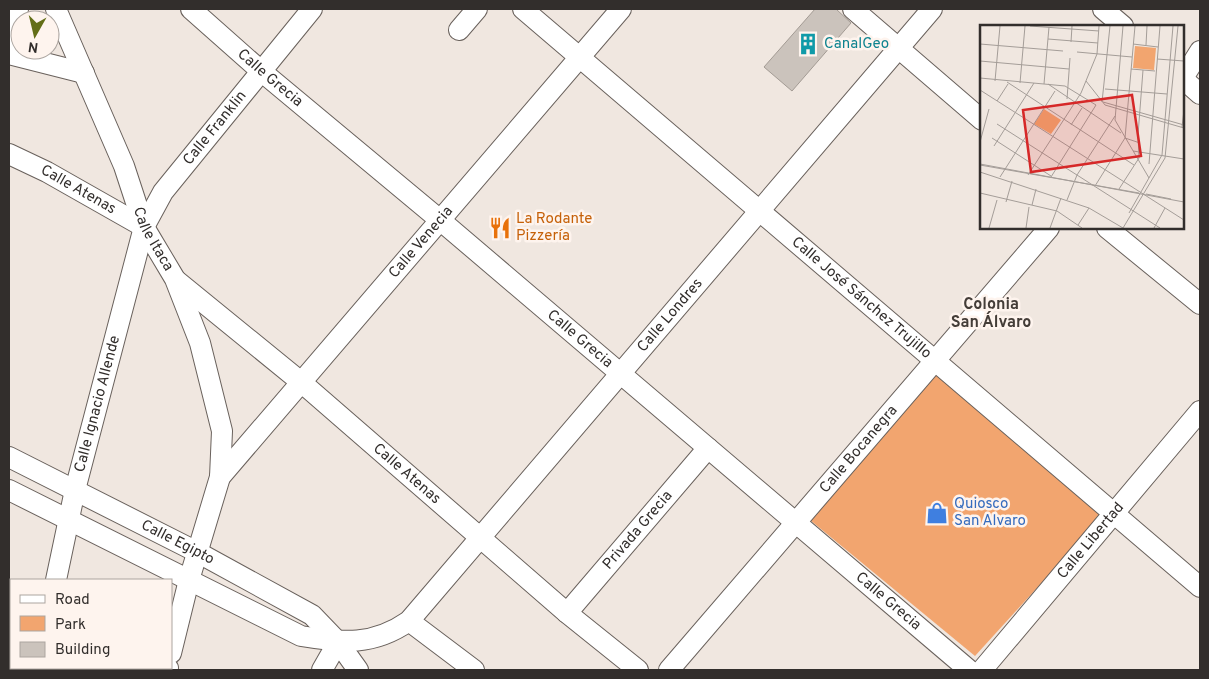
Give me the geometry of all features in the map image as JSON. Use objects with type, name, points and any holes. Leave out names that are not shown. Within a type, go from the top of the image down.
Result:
[{"type":"street","points":[[9,49],[18,9]]},
{"type":"street","name":"Calle Itaca","points":[[56,9],[124,166],[144,227],[175,279],[200,343],[222,431],[220,477]]},
{"type":"street","name":"Calle Grecia","points":[[191,9],[261,71],[440,220],[969,670]]},
{"type":"street","name":"Calle Franklin","points":[[144,227],[163,192],[312,9]]},
{"type":"street","points":[[459,30],[477,9]]},
{"type":"street","name":"Calle José Sánchez Trujillo","points":[[523,9],[1200,587]]},
{"type":"street","name":"Calle Venecia","points":[[220,477],[621,9]]},
{"type":"street","points":[[853,9],[980,118]]},
{"type":"street","name":"Calle Londres","points":[[409,621],[932,9]]},
{"type":"street","points":[[1103,9],[1122,25]]},
{"type":"street","points":[[1184,77],[1200,51]]},
{"type":"street","points":[[9,54],[84,74]]},
{"type":"street","points":[[1184,80],[1200,94]]},
{"type":"street","name":"Calle Atenas","points":[[9,154],[47,172],[144,227]]},
{"type":"street","name":"Calle Ignacio Allende","points":[[56,579],[75,490],[144,227]]},
{"type":"street","name":"Calle Bocanegra","points":[[669,670],[1048,229]]},
{"type":"street","points":[[1108,229],[1200,304]]},
{"type":"street","name":"Calle Atenas","points":[[175,279],[301,382],[567,613],[638,670]]},
{"type":"street","name":"Calle Libertad","points":[[982,670],[1113,512],[1200,411]]},
{"type":"street","name":"Privada Grecia","points":[[567,613],[708,448]]},
{"type":"street","name":"Calle Egipto","points":[[9,457],[197,552],[312,615],[338,642]]},
{"type":"street","points":[[172,649],[189,580],[220,477]]},
{"type":"street","name":"Calle Egipto","points":[[9,490],[69,518],[301,636],[338,642],[380,638],[409,621]]},
{"type":"street","points":[[409,621],[474,670]]},
{"type":"street","points":[[322,670],[338,642],[358,670]]},
{"type":"green space","points":[[938,373],[1105,513],[975,656],[810,520]]},
{"type":"building","name":"CanalGeo","points":[[815,9],[836,9],[851,23],[792,91],[764,67]]},
{"type":"place","name":"CanalGeo","points":[[808,44]]},
{"type":"place","name":"La Rodante Pizzería","points":[[500,228]]},
{"type":"place","name":"Quiosco San Alvaro","points":[[937,513]]},
{"type":"district","name":"Colonia San Álvaro","points":[[991,314]]}]
